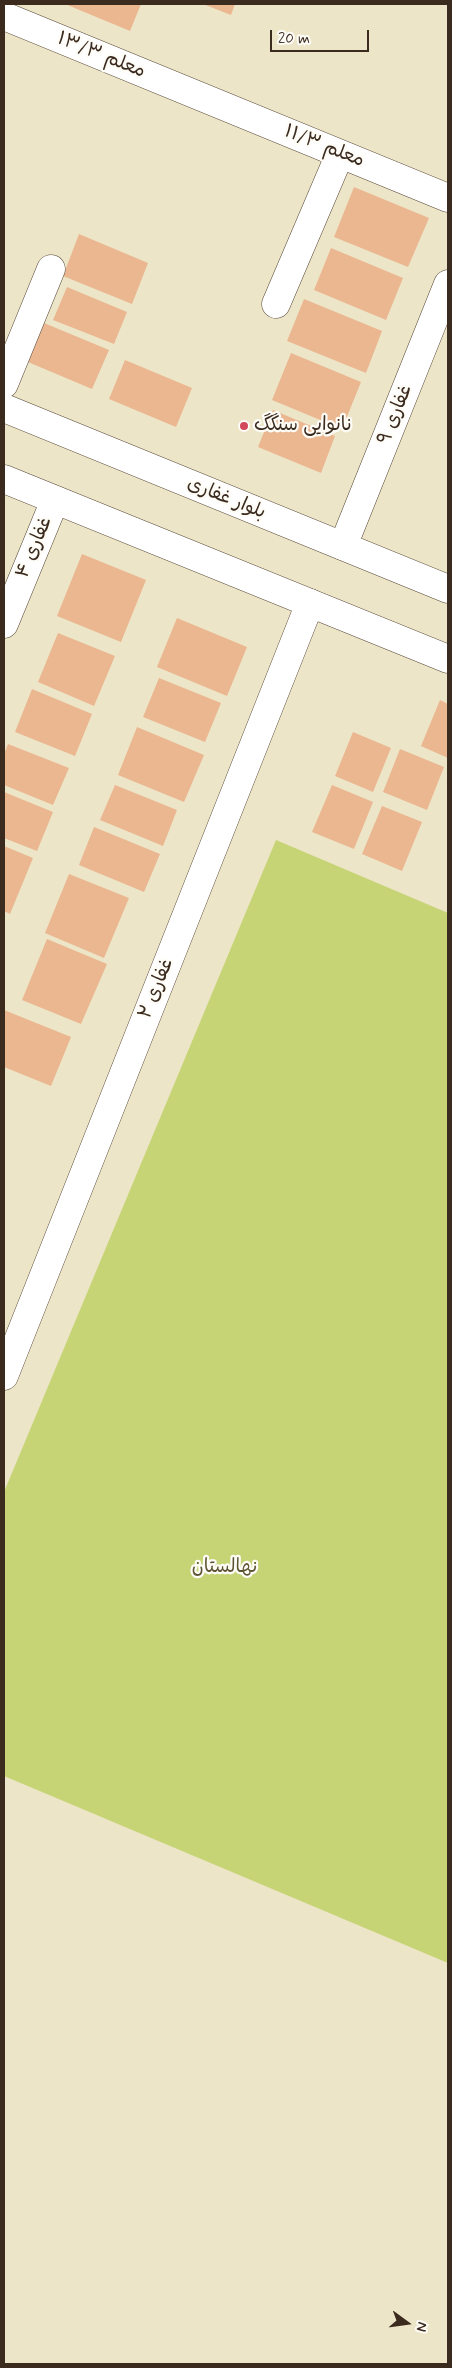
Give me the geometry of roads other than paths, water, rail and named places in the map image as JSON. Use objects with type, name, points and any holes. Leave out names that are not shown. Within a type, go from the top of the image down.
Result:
[{"type":"street","name":"معلم ۱۳/۳","points":[[4,16],[199,96]]},
{"type":"street","name":"معلم ۱۱/۳","points":[[199,96],[448,198]]},
{"type":"street","points":[[276,304],[340,154]]},
{"type":"street","points":[[4,384],[51,269]]},
{"type":"street","name":"غفاری ۹","points":[[343,546],[448,284]]},
{"type":"street","name":"بلوار غفاری","points":[[4,408],[448,589]]},
{"type":"street","points":[[4,479],[448,659]]},
{"type":"street","name":"غفاری ۴","points":[[4,624],[55,500]]},
{"type":"street","name":"غفاری ۲","points":[[4,1376],[310,603]]},
{"type":"place","name":"نانوایی سنگگ","points":[[244,426]]},
{"type":"park label","name":"نهالستان","points":[[225,1568]]}]
